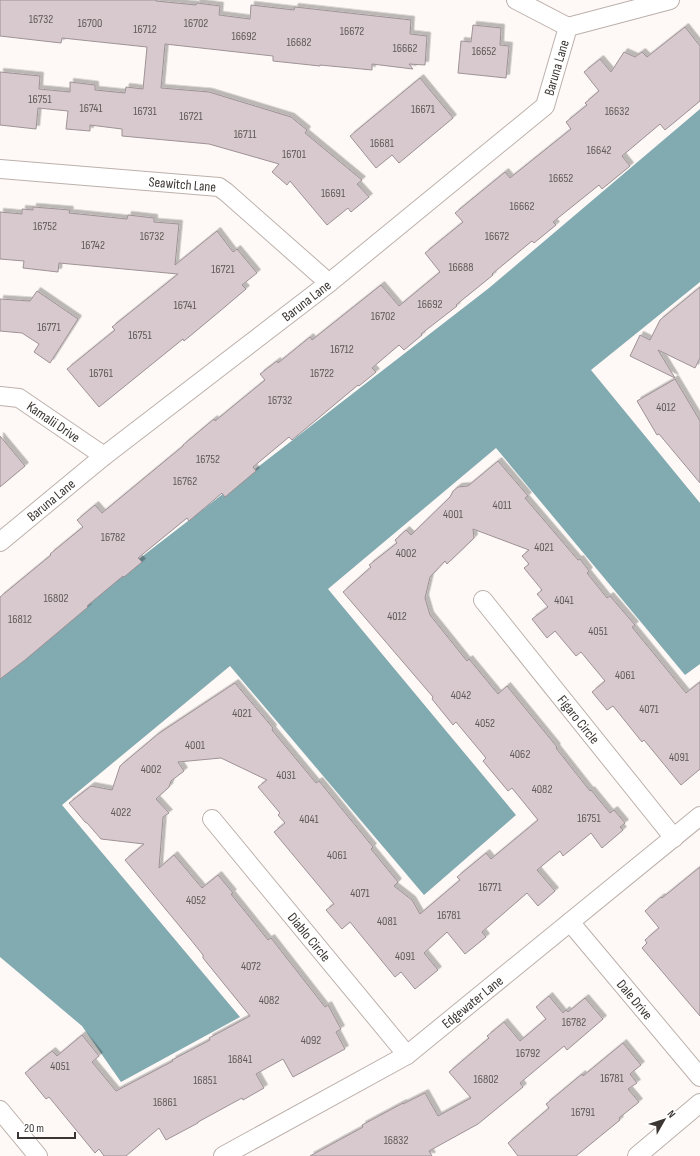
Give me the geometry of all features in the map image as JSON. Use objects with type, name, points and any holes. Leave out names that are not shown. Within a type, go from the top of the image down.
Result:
[{"type":"street","points":[[516,0],[568,27],[670,0]]},
{"type":"street","name":"Baruna Lane","points":[[0,542],[104,456],[329,283],[545,106],[568,27]]},
{"type":"street","name":"Seawitch Lane","points":[[0,169],[219,187],[329,283]]},
{"type":"street","name":"Kamalii Drive","points":[[0,396],[19,398],[104,456]]},
{"type":"street","name":"Figaro Circle","points":[[483,600],[674,838]]},
{"type":"street","name":"Edgewater Lane","points":[[223,1156],[407,1056],[700,816]]},
{"type":"street","name":"Diablo Circle","points":[[212,819],[407,1056]]},
{"type":"street","name":"Dale Drive","points":[[570,922],[700,1077]]},
{"type":"street","points":[[643,1154],[700,1103]]},
{"type":"street","points":[[0,1110],[38,1156]]},
{"type":"water","points":[[700,109],[700,282],[591,370],[700,503],[700,664],[685,675],[496,448],[328,589],[516,815],[424,895],[230,666],[62,805],[240,1017],[121,1082],[82,1026],[0,957],[0,668],[489,288]]},
{"type":"building","points":[[0,0],[156,0],[196,5],[197,3],[220,6],[219,15],[250,19],[251,5],[294,10],[295,7],[411,20],[410,34],[427,36],[425,65],[409,64],[413,69],[372,64],[372,70],[320,66],[273,61],[273,56],[165,44],[161,88],[209,92],[291,117],[307,130],[305,133],[362,180],[357,184],[369,197],[351,212],[348,208],[327,225],[290,181],[287,185],[272,172],[279,164],[209,144],[122,136],[122,129],[90,125],[90,131],[66,129],[68,111],[38,108],[36,129],[0,125],[0,72],[40,76],[39,89],[70,92],[70,82],[95,85],[95,90],[125,93],[126,87],[143,89],[147,47],[62,38],[61,43],[0,36]]},
{"type":"building","points":[[473,25],[501,28],[500,45],[509,46],[506,78],[458,73],[461,41],[471,42]]},
{"type":"building","points":[[685,27],[700,46],[700,101],[665,130],[660,124],[622,156],[630,166],[602,189],[599,185],[553,222],[556,225],[534,243],[532,241],[404,350],[399,345],[372,368],[376,372],[359,386],[358,385],[292,440],[289,437],[253,467],[256,471],[225,497],[222,493],[189,521],[187,518],[138,558],[142,562],[124,577],[123,576],[25,660],[0,679],[0,597],[83,527],[77,520],[95,505],[102,513],[214,419],[215,421],[265,380],[260,374],[277,361],[278,363],[310,337],[312,340],[381,285],[399,306],[440,272],[425,253],[463,222],[455,213],[505,172],[510,178],[571,129],[566,122],[587,105],[585,103],[599,91],[584,72],[600,59],[611,72],[624,52],[635,57],[642,52],[647,57]]},
{"type":"building","points":[[420,78],[453,118],[399,163],[392,155],[376,168],[350,136]]},
{"type":"building","points":[[33,207],[70,210],[69,213],[127,219],[128,215],[154,218],[154,222],[179,224],[175,265],[217,231],[233,252],[237,249],[257,273],[242,285],[246,289],[184,341],[183,339],[99,407],[67,369],[115,330],[112,327],[178,274],[59,263],[58,272],[23,268],[24,261],[0,259],[0,212],[22,214],[22,209],[33,210]]},
{"type":"building","points":[[700,287],[700,358],[695,368],[658,350],[675,378],[630,356],[640,335],[650,340],[660,320]]},
{"type":"building","points":[[37,291],[78,319],[50,363],[34,352],[39,344],[22,333],[0,331],[0,299],[30,301]]},
{"type":"building","points":[[675,379],[700,421],[700,483],[659,434],[657,435],[637,401]]},
{"type":"building","points":[[0,436],[25,466],[0,487]]},
{"type":"building","points":[[498,461],[528,496],[525,498],[578,560],[580,559],[589,571],[587,573],[607,598],[610,596],[635,625],[632,627],[686,693],[700,682],[700,769],[681,785],[644,740],[642,742],[613,706],[607,710],[592,692],[605,681],[581,652],[576,656],[555,631],[547,638],[532,619],[548,607],[537,594],[542,590],[524,568],[529,564],[522,556],[529,550],[473,529],[474,538],[447,564],[445,561],[430,577],[425,598],[430,615],[467,661],[469,659],[498,694],[507,686],[557,747],[556,748],[590,791],[591,790],[610,813],[614,810],[625,823],[620,827],[623,830],[602,848],[591,833],[563,856],[560,851],[537,870],[555,891],[538,906],[527,893],[482,932],[486,937],[465,954],[447,932],[424,953],[438,970],[415,989],[401,972],[395,977],[350,922],[342,929],[326,910],[334,904],[274,832],[285,823],[278,815],[280,813],[258,787],[267,780],[221,758],[178,762],[184,771],[171,781],[169,787],[156,799],[169,813],[163,817],[159,868],[174,855],[202,888],[218,875],[233,893],[231,894],[268,940],[271,938],[325,1007],[328,1005],[341,1029],[336,1032],[345,1049],[293,1077],[283,1059],[256,1074],[264,1088],[243,1100],[242,1098],[166,1140],[159,1128],[126,1156],[104,1156],[99,1149],[95,1153],[49,1097],[46,1099],[25,1073],[52,1051],[57,1056],[82,1035],[99,1056],[92,1062],[116,1091],[173,1061],[172,1060],[210,1040],[209,1038],[250,1016],[203,958],[203,955],[191,940],[125,860],[144,844],[101,839],[69,803],[91,786],[112,790],[120,766],[158,734],[235,683],[273,728],[272,730],[316,783],[319,781],[373,847],[371,849],[398,882],[394,886],[412,900],[420,914],[460,880],[457,877],[486,853],[491,859],[538,820],[512,788],[508,791],[483,761],[486,758],[456,722],[453,725],[432,699],[433,697],[343,592],[371,567],[369,565],[397,543],[395,540],[406,530],[411,535],[450,497],[453,491],[458,487],[468,486]]},
{"type":"building","points":[[700,867],[700,1016],[642,948],[647,943],[645,940],[659,928],[645,911]]},
{"type":"building","points":[[549,996],[563,1013],[566,1010],[568,1012],[585,998],[603,1019],[567,1050],[564,1046],[520,1083],[523,1087],[478,1124],[429,1151],[432,1156],[310,1156],[363,1127],[362,1125],[425,1093],[438,1116],[471,1098],[449,1072],[489,1038],[487,1036],[504,1022],[520,1041],[546,1019],[536,1007]]},
{"type":"building","points":[[623,1043],[641,1065],[630,1074],[637,1083],[628,1089],[639,1102],[619,1118],[620,1120],[576,1156],[518,1156],[508,1143],[549,1108],[546,1104]]}]
